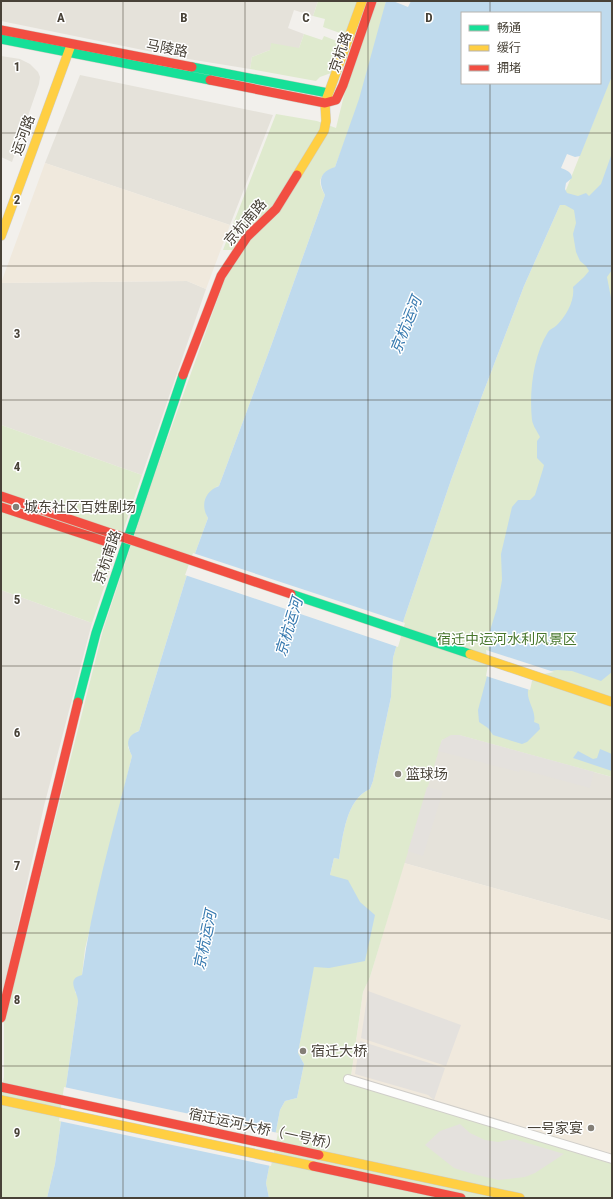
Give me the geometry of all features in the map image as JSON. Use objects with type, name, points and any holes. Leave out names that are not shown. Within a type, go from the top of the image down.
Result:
[{"type":"main road","name":"京杭路","points":[[328,93],[362,1]]},
{"type":"main road","name":"京杭路","points":[[336,100],[372,1]]},
{"type":"main road","name":"马陵路","points":[[1,30],[70,49],[325,103]]},
{"type":"main road","name":"马陵路","points":[[1,39],[70,49],[328,93]]},
{"type":"main road","name":"运河路","points":[[1,236],[70,49]]},
{"type":"main road","points":[[328,93],[336,100]]},
{"type":"main road","name":"京杭南路","points":[[1,1018],[46,830],[96,633],[184,375],[221,276],[247,237],[276,209],[306,162],[325,128],[325,103],[328,93]]},
{"type":"main road","points":[[325,103],[336,100]]},
{"type":"main road","points":[[1,496],[612,702]]},
{"type":"main road","points":[[1,507],[135,552]]},
{"type":"main road","points":[[202,574],[612,710]]},
{"type":"main road","name":"宿迁运河大桥（一号桥）","points":[[1,1087],[520,1198]]},
{"type":"main road","name":"宿迁运河大桥（一号桥）","points":[[1,1100],[461,1198]]},
{"type":"street","points":[[348,1079],[612,1159]]},
{"type":"shaded area","points":[[1,1],[318,1],[313,16],[294,10],[288,28],[304,34],[299,48],[270,50],[252,57],[250,69],[182,58],[1,21]]},
{"type":"shaded area","points":[[1,56],[20,59],[30,64],[38,72],[40,77],[39,84],[12,162],[1,157]]},
{"type":"shaded area","points":[[80,75],[273,115],[230,225],[45,163]]},
{"type":"shaded area","points":[[45,163],[230,225],[206,289],[187,281],[1,283]]},
{"type":"shaded area","points":[[187,281],[206,289],[142,475],[1,425],[1,283]]},
{"type":"shaded area","points":[[1,590],[92,623],[44,806],[1,1002]]},
{"type":"shaded area","points":[[451,735],[459,735],[594,772],[590,788],[520,769],[519,772],[438,751],[442,740]]},
{"type":"shaded area","points":[[459,735],[612,777],[612,921],[404,863],[440,742]]},
{"type":"shaded area","points":[[427,787],[443,791],[423,856],[408,851]]},
{"type":"shaded area","points":[[404,863],[612,921],[612,1164],[350,1083],[363,992],[370,977]]},
{"type":"shaded area","points":[[368,991],[461,1025],[446,1066],[361,1038]]},
{"type":"shaded area","points":[[360,1041],[445,1068],[434,1100],[428,1095],[355,1074]]},
{"type":"shaded area","points":[[460,1124],[470,1133],[485,1140],[498,1142],[514,1139],[564,1154],[535,1173],[525,1177],[498,1180],[473,1174],[454,1168],[425,1145],[440,1131]]},
{"type":"green space","points":[[318,1],[358,1],[347,33],[340,33],[323,27],[325,19],[313,16]]},
{"type":"green space","points":[[367,1],[386,1],[384,11],[393,14],[335,167],[321,178],[320,182],[325,195],[219,486],[216,487],[206,514],[208,518],[186,578],[139,731],[136,732],[128,747],[132,756],[85,949],[82,975],[75,992],[78,996],[78,1001],[55,1164],[47,1198],[1,1198],[1,1095],[4,1077],[4,1022],[103,630],[154,476],[234,250],[223,250],[276,114],[317,121],[336,128]]},
{"type":"green space","points":[[304,34],[322,40],[324,36],[342,43],[331,73],[320,77],[316,81],[250,69],[252,57],[270,50],[271,43],[299,48]]},
{"type":"green space","name":"宿迁中运河水利风景区","points":[[612,75],[612,777],[459,735],[442,740],[370,977],[363,992],[350,1083],[612,1164],[612,1198],[269,1198],[266,1183],[280,1110],[285,1101],[297,1098],[304,1064],[298,1053],[330,875],[334,858],[339,859],[344,829],[351,809],[362,794],[370,789],[373,781],[391,697],[393,658],[404,619],[451,480],[480,401],[524,286],[560,205]]},
{"type":"green space","points":[[1,425],[142,475],[92,623],[1,590]]},
{"type":"water","name":"京杭运河","points":[[386,1],[393,1],[408,7],[411,1],[612,1],[612,76],[580,156],[575,157],[567,154],[561,168],[572,176],[572,178],[566,183],[565,189],[567,193],[578,196],[586,193],[589,196],[601,184],[612,153],[612,270],[607,277],[612,303],[612,672],[601,681],[572,671],[557,670],[538,673],[529,687],[528,696],[534,713],[534,722],[539,724],[540,729],[527,742],[522,744],[493,735],[488,728],[479,722],[478,710],[490,665],[488,637],[497,608],[502,580],[501,554],[512,507],[518,500],[530,500],[535,495],[544,465],[537,458],[537,441],[540,437],[532,420],[531,398],[533,375],[539,352],[548,332],[556,326],[567,313],[573,298],[573,287],[589,271],[580,261],[576,252],[573,234],[576,223],[574,210],[565,205],[560,205],[524,286],[480,401],[451,480],[404,619],[393,658],[391,697],[373,781],[370,789],[362,794],[351,809],[344,829],[339,859],[334,858],[330,875],[348,880],[360,902],[375,915],[365,961],[329,968],[314,967],[298,1053],[304,1064],[297,1098],[285,1101],[280,1110],[266,1183],[269,1198],[47,1198],[55,1164],[78,1001],[73,983],[74,979],[82,975],[97,892],[132,756],[128,741],[132,735],[139,731],[186,578],[208,518],[204,508],[205,499],[210,491],[219,486],[271,346],[325,195],[321,186],[321,178],[326,172],[335,167],[359,99]]},
{"type":"water","points":[[600,749],[612,754],[612,771],[573,758],[578,751],[593,759],[597,758]]},
{"type":"pier","points":[[193,553],[405,623],[398,647],[185,575]]},
{"type":"pier","points":[[486,650],[554,672],[539,675],[532,681],[530,690],[486,676],[488,665]]},
{"type":"pier","points":[[64,1087],[278,1133],[271,1166],[59,1121]]},
{"type":"traffic: fast","points":[[1,39],[210,80]]},
{"type":"traffic: fast","points":[[192,67],[328,93]]},
{"type":"traffic: fast","points":[[78,702],[96,633],[183,375]]},
{"type":"traffic: fast","points":[[291,594],[470,654]]},
{"type":"traffic: slow","points":[[297,175],[324,131],[326,121],[325,103],[362,1]]},
{"type":"traffic: slow","points":[[1,236],[71,45]]},
{"type":"traffic: slow","points":[[470,654],[612,702]]},
{"type":"traffic: slow","points":[[1,1100],[313,1166]]},
{"type":"traffic: slow","points":[[319,1155],[520,1198]]},
{"type":"traffic: jam","points":[[210,80],[325,103],[336,100],[343,85],[372,1]]},
{"type":"traffic: jam","points":[[1,30],[192,67]]},
{"type":"traffic: jam","points":[[183,375],[221,276],[247,237],[276,209],[297,175]]},
{"type":"traffic: jam","points":[[1,496],[291,594]]},
{"type":"traffic: jam","points":[[1,507],[107,542]]},
{"type":"traffic: jam","points":[[1,1018],[78,702]]},
{"type":"traffic: jam","points":[[1,1087],[319,1155]]},
{"type":"traffic: jam","points":[[313,1166],[461,1198]]},
{"type":"place","name":"城东社区百姓剧场","points":[[16,507]]},
{"type":"place","name":"篮球场","points":[[398,774]]},
{"type":"place","name":"宿迁大桥","points":[[303,1051]]},
{"type":"place","name":"一号家宴","points":[[591,1128]]}]
